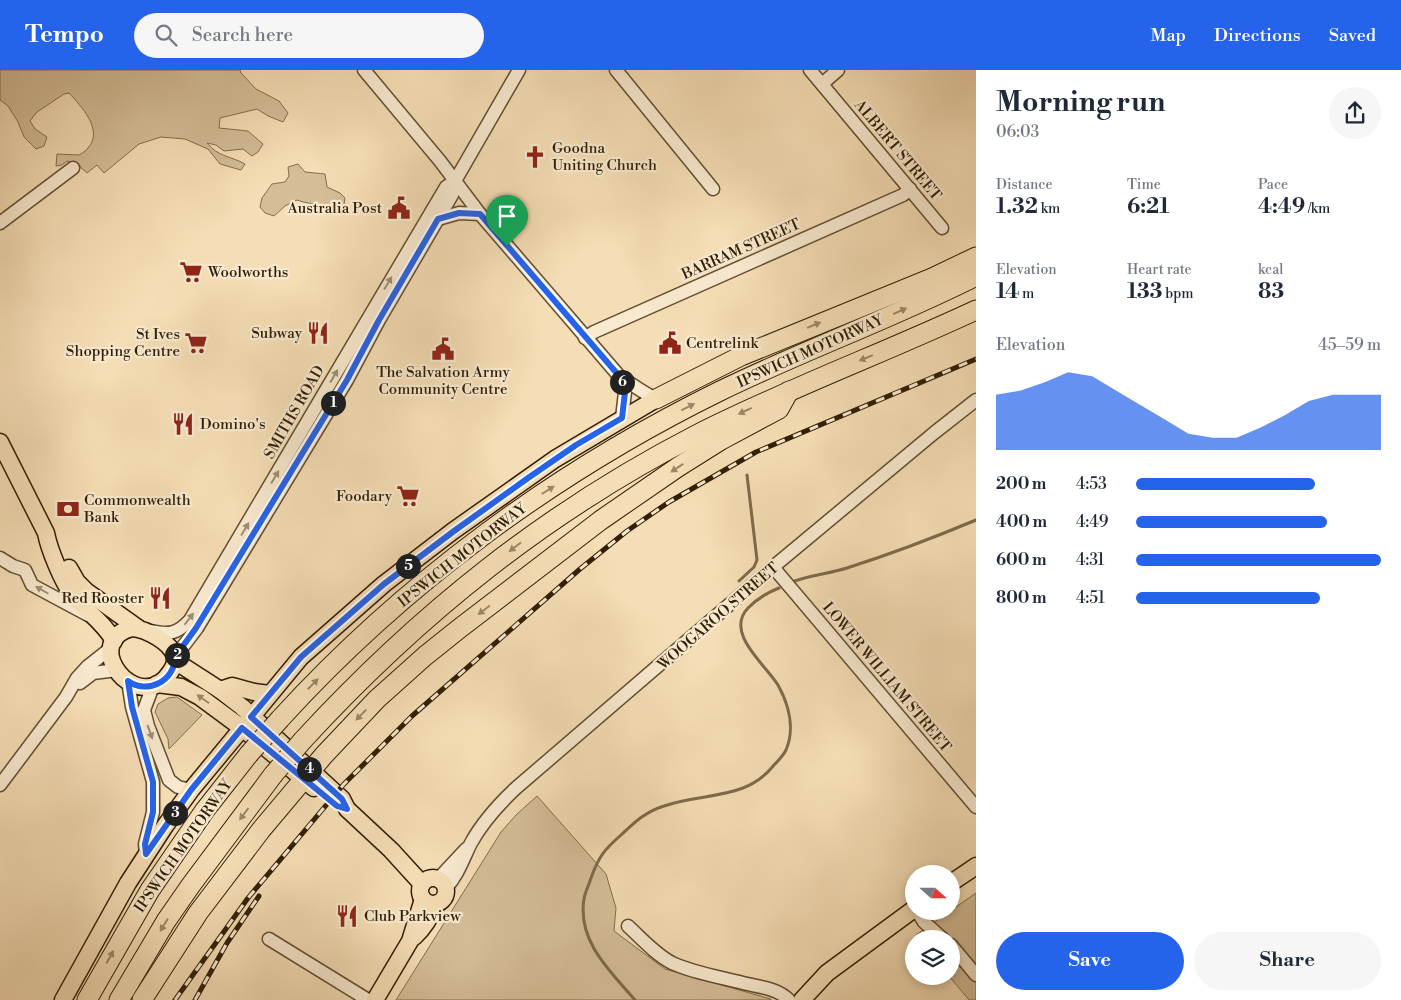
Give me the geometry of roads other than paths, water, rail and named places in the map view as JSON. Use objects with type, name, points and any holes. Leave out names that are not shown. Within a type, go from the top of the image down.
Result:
[{"type":"highway","points":[[656,399],[741,356],[932,278],[976,257]]},
{"type":"highway","name":"IPSWICH MOTORWAY","points":[[87,1000],[150,890],[205,810],[250,754],[280,719],[353,644],[466,548],[539,496],[625,442],[722,390],[976,276]]},
{"type":"highway","name":"IPSWICH MOTORWAY","points":[[119,1000],[166,921],[191,884],[273,775],[303,740],[370,670],[452,595],[530,536],[592,494],[644,463],[705,430],[976,310]]},
{"type":"highway","points":[[142,1000],[198,914],[246,849],[307,775],[377,699],[460,628],[641,491],[721,440],[779,409],[789,392]]},
{"type":"main road","points":[[63,1000],[146,854],[191,790],[301,657],[384,584],[454,531],[548,464],[656,399]]},
{"type":"main road","points":[[0,442],[46,533],[49,548],[72,594],[97,619],[112,644]]},
{"type":"main road","points":[[46,533],[56,542],[78,582],[94,598],[163,642],[175,659],[242,707],[246,723]]},
{"type":"main road","points":[[142,629],[132,628],[121,632],[112,644],[111,660],[122,676],[139,686],[155,685],[184,688],[246,723],[307,775],[337,806],[347,809],[433,891]]},
{"type":"main road","points":[[155,685],[165,679],[175,659]]},
{"type":"main road","points":[[220,690],[232,686],[269,694]]},
{"type":"main road","points":[[960,877],[976,866]]},
{"type":"main road","name":"WOOGAROO STREET","points":[[375,1000],[410,941],[423,928],[432,914],[433,891]]},
{"type":"main road","points":[[802,1000],[827,973],[905,916]]},
{"type":"street","points":[[364,70],[480,214],[585,338],[620,377],[656,399]]},
{"type":"street","name":"SMITHS ROAD","points":[[175,659],[196,628],[347,380],[379,320],[452,195],[455,181],[519,70]]},
{"type":"street","points":[[616,70],[713,189]]},
{"type":"street","name":"ALBERT STREET","points":[[810,70],[942,228]]},
{"type":"street","points":[[822,84],[838,70]]},
{"type":"street","points":[[0,223],[73,168]]},
{"type":"street","name":"SMITHS ROAD","points":[[142,629],[168,634],[180,629],[190,620],[446,187],[455,181]]},
{"type":"street","name":"BARRAM STREET","points":[[585,338],[603,328],[903,195],[910,189]]},
{"type":"street","points":[[438,219],[459,213],[480,214]]},
{"type":"street","points":[[620,377],[625,392],[622,418]]},
{"type":"street","name":"WOOGAROO STREET","points":[[433,891],[490,816],[516,788],[773,568],[976,400]]},
{"type":"street","points":[[0,558],[13,566],[25,570],[32,585],[97,619]]},
{"type":"street","name":"LOWER WILLIAM STREET","points":[[773,568],[976,808]]},
{"type":"street","points":[[0,785],[66,697],[82,672],[112,644]]},
{"type":"street","points":[[66,697],[93,673],[122,676],[153,782],[153,812],[145,844],[146,854]]},
{"type":"street","points":[[155,685],[144,710],[148,726],[169,780],[178,787],[191,790]]},
{"type":"street","points":[[923,920],[933,930]]},
{"type":"street","points":[[628,926],[651,949],[673,963],[716,976],[771,989],[782,993],[789,1000]]},
{"type":"street","points":[[269,939],[368,1000]]},
{"type":"street","points":[[960,956],[976,975]]},
{"type":"waterway","points":[[739,581],[754,567],[757,560],[747,475]]},
{"type":"waterway","points":[[792,582],[863,563],[912,546],[976,520]]},
{"type":"waterway","points":[[635,1000],[606,966],[590,942],[583,914],[586,891],[597,864],[606,849],[651,811],[679,802],[723,794],[750,785],[763,777],[785,752],[790,734],[788,709],[778,685],[749,648],[741,628],[742,618],[748,608],[762,596],[779,588]]},
{"type":"railway","points":[[175,1000],[248,898],[344,784],[412,716],[580,569],[627,531],[669,502],[756,452],[976,359]]},
{"type":"railway","points":[[195,1000],[227,943],[259,896]]},
{"type":"place","name":"Goodna Uniting Church","points":[[535,157]]},
{"type":"place","name":"Australia Post","points":[[399,208]]},
{"type":"place","name":"Woolworths","points":[[191,272]]},
{"type":"place","name":"Subway","points":[[318,333]]},
{"type":"place","name":"St Ives Shopping Centre","points":[[196,343]]},
{"type":"place","name":"Centrelink","points":[[670,343]]},
{"type":"place","name":"The Salvation Army Community Centre","points":[[443,349]]},
{"type":"place","name":"Domino's","points":[[183,424]]},
{"type":"place","name":"Foodary","points":[[408,496]]},
{"type":"place","name":"Commonwealth Bank","points":[[68,509]]},
{"type":"place","name":"Red Rooster","points":[[160,598]]},
{"type":"place","name":"Club Parkview","points":[[347,916]]}]
